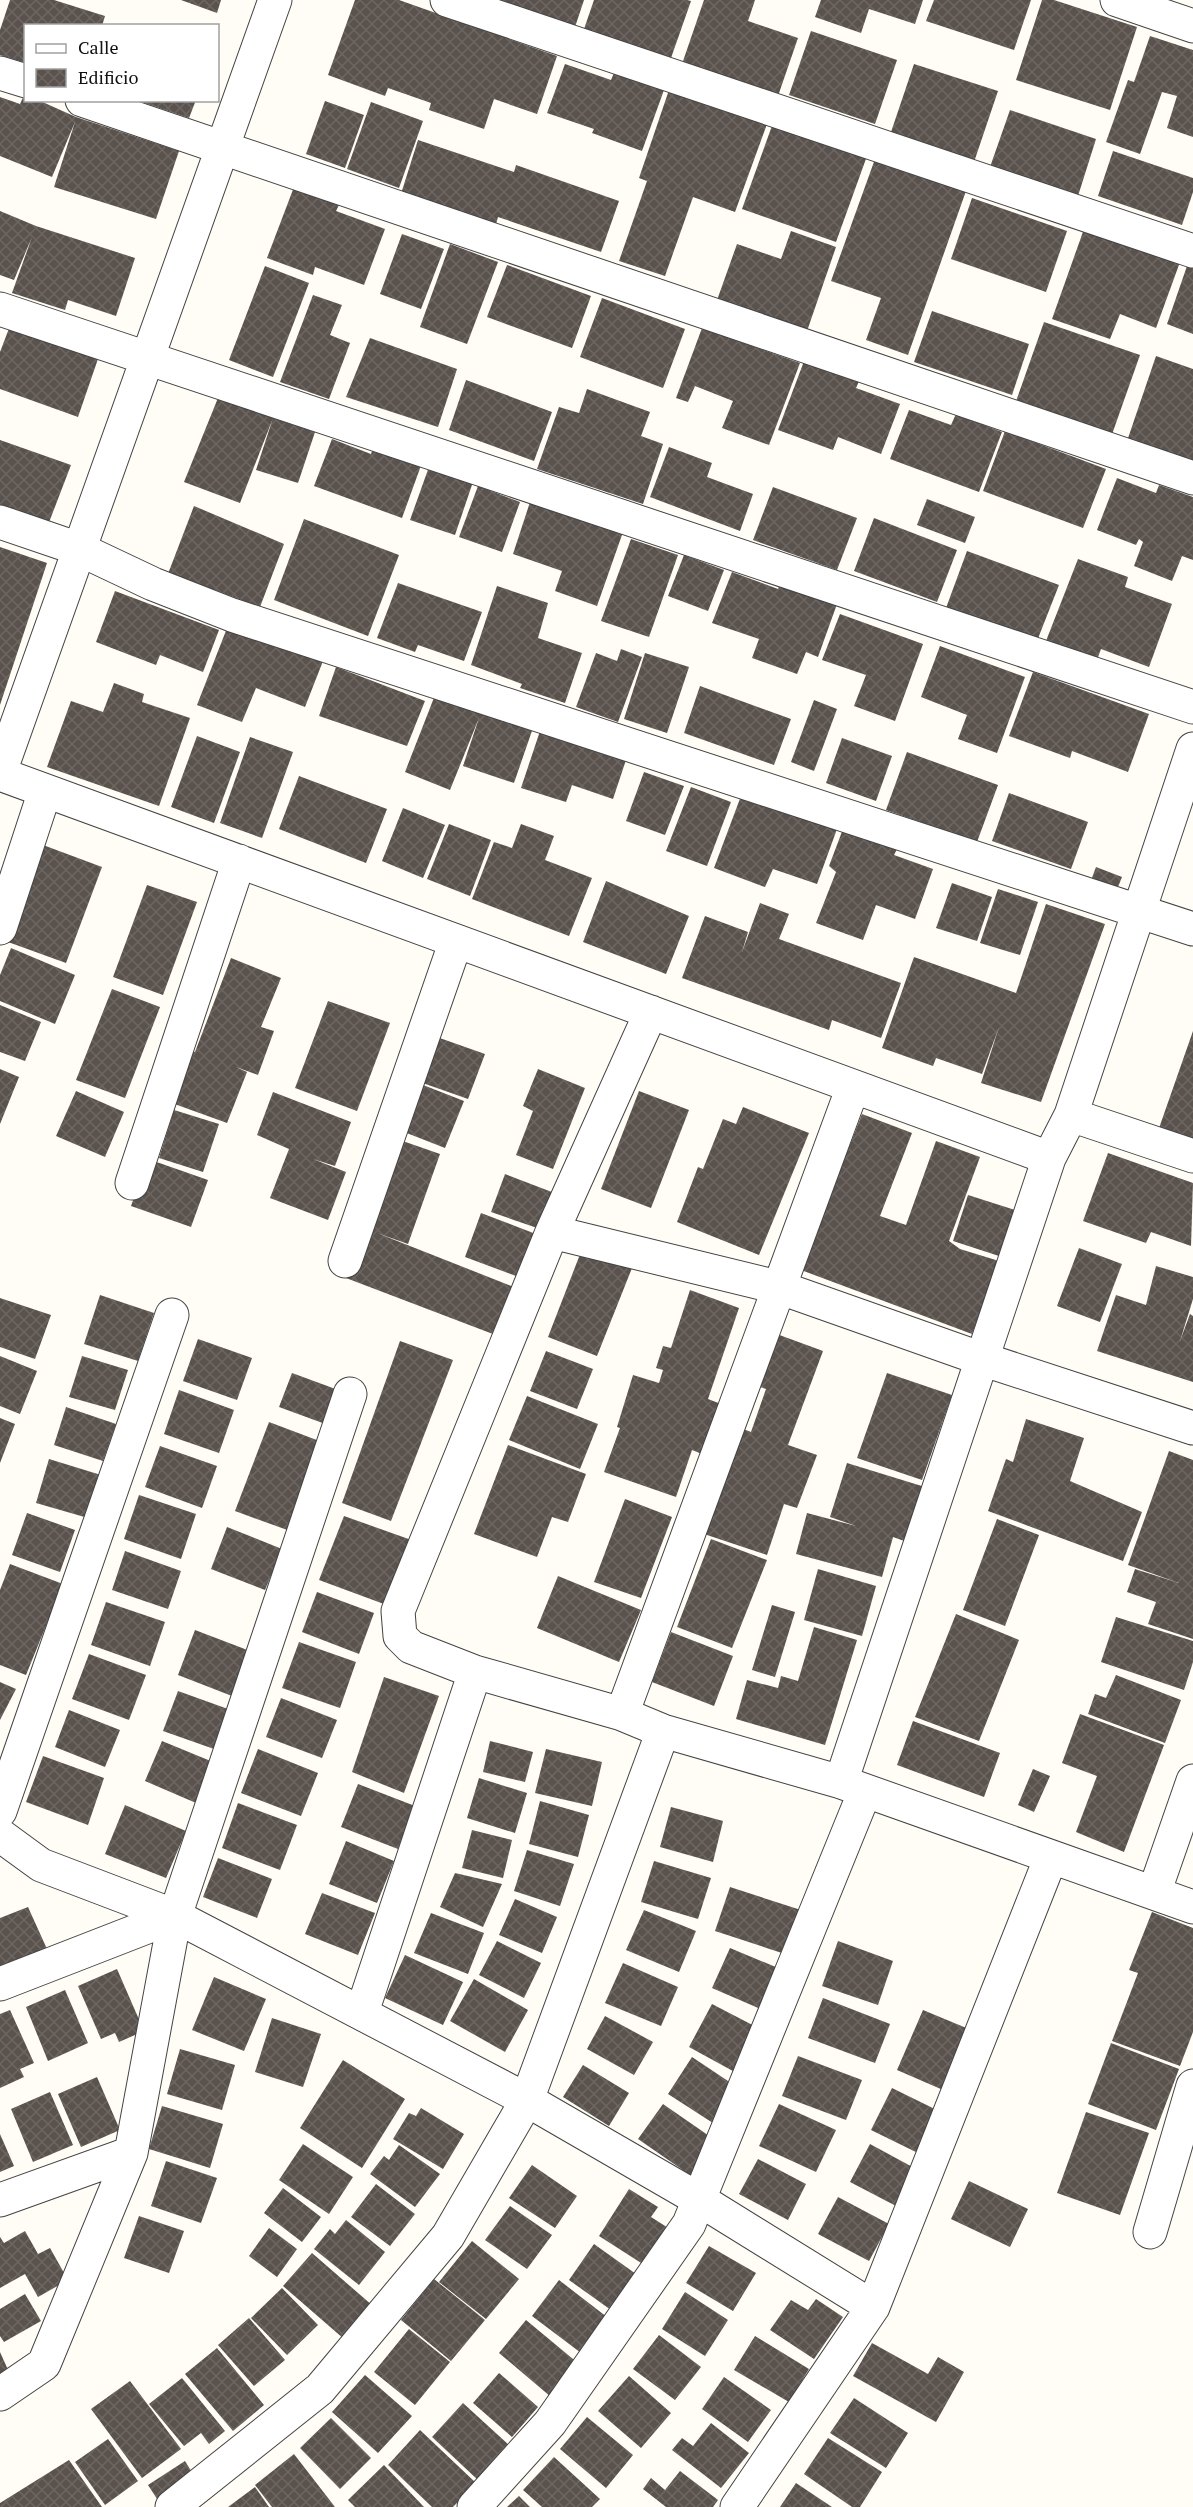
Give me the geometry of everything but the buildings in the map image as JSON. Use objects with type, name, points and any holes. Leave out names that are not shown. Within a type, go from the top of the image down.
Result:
[{"type":"street","points":[[275,0],[0,773],[1049,1158]]},
{"type":"street","points":[[447,0],[1193,251]]},
{"type":"street","points":[[1117,0],[1193,26]]},
{"type":"street","points":[[0,73],[24,80]]},
{"type":"street","points":[[88,102],[1193,478]]},
{"type":"street","points":[[0,309],[1193,707]]},
{"type":"street","points":[[0,522],[79,549],[153,584],[232,615],[1193,929]]},
{"type":"street","points":[[474,2507],[550,2423],[689,2224],[700,2200],[853,1787],[982,1359],[1049,1158],[1071,1115],[1193,749]]},
{"type":"street","points":[[0,928],[45,790]]},
{"type":"street","points":[[132,1183],[238,861]]},
{"type":"street","points":[[345,1261],[456,941]]},
{"type":"street","points":[[651,1012],[552,1232],[398,1611],[400,1636],[411,1647],[475,1672],[622,1714],[663,1731],[853,1787],[1193,1908]]},
{"type":"street","points":[[622,1714],[781,1288],[853,1087]]},
{"type":"street","points":[[1071,1115],[1193,1155]]},
{"type":"street","points":[[552,1232],[781,1288],[982,1359],[1193,1428]]},
{"type":"street","points":[[0,1811],[172,1315]]},
{"type":"street","points":[[0,2394],[44,2364],[131,2153],[175,1916],[350,1394]]},
{"type":"street","points":[[362,2012],[475,1672]]},
{"type":"street","points":[[172,2507],[320,2389],[448,2236],[527,2100],[663,1731]]},
{"type":"street","points":[[1154,1893],[1193,1781]]},
{"type":"street","points":[[0,1835],[41,1865],[175,1916],[527,2100],[700,2200],[873,2307]]},
{"type":"street","points":[[737,2507],[873,2307],[1051,1857]]},
{"type":"street","points":[[0,1864],[41,1865]]},
{"type":"street","points":[[0,1984],[175,1916]]},
{"type":"street","points":[[1150,2232],[1193,2086]]},
{"type":"street","points":[[0,2200],[131,2153]]}]
